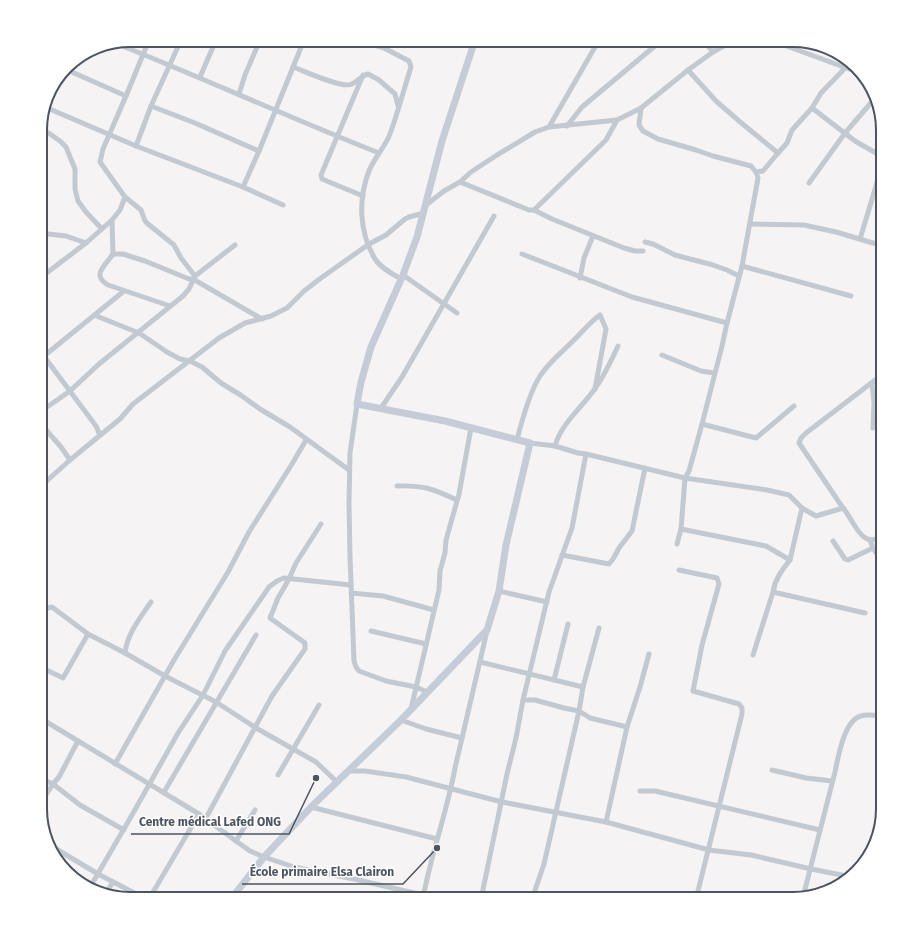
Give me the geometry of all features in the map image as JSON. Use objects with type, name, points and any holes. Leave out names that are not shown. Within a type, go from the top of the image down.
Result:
[{"type":"street","points":[[126,47],[200,77],[337,137],[379,153]]},
{"type":"street","points":[[146,47],[103,149],[100,162],[125,197],[141,210],[145,221],[174,245],[194,278],[262,318]]},
{"type":"street","points":[[136,146],[151,106],[178,47]]},
{"type":"street","points":[[200,77],[213,47]]},
{"type":"street","points":[[239,94],[257,47]]},
{"type":"street","points":[[243,187],[301,47]]},
{"type":"street","points":[[381,47],[410,61],[411,67],[389,135],[369,171],[362,196],[361,212],[363,224],[369,244],[376,259],[391,273],[402,277],[457,314]]},
{"type":"street","points":[[427,692],[416,687],[386,681],[359,671],[354,661],[350,557],[350,453],[361,382],[371,347],[402,277],[424,213],[442,141],[474,47]]},
{"type":"street","points":[[549,127],[595,47]]},
{"type":"street","points":[[567,126],[582,107],[654,47]]},
{"type":"street","points":[[709,47],[714,52]]},
{"type":"street","points":[[426,205],[444,191],[460,182],[471,172],[535,132],[549,127],[617,120],[641,108],[688,70],[722,47]]},
{"type":"street","points":[[790,47],[834,62],[850,70]]},
{"type":"street","points":[[293,67],[342,85],[352,84],[363,75],[368,74],[379,80],[395,94],[398,106]]},
{"type":"street","points":[[756,172],[763,171],[787,143],[792,130],[812,108],[821,93],[846,68]]},
{"type":"street","points":[[688,70],[716,101],[778,153]]},
{"type":"street","points":[[71,71],[126,96]]},
{"type":"street","points":[[362,196],[322,180],[321,175],[363,75]]},
{"type":"street","points":[[809,183],[845,133],[872,102]]},
{"type":"street","points":[[151,106],[189,120],[259,151]]},
{"type":"street","points":[[641,108],[639,125],[643,131],[668,142],[751,166],[756,172],[758,178],[742,266],[702,424],[689,470],[685,478],[681,529],[677,544]]},
{"type":"street","points":[[812,108],[855,141],[876,152]]},
{"type":"street","points":[[50,109],[136,146],[243,187],[284,205]]},
{"type":"street","points":[[534,210],[606,140],[617,120]]},
{"type":"street","points":[[47,132],[66,147],[75,169],[75,189],[78,201],[102,229]]},
{"type":"street","points":[[460,182],[529,210],[534,210],[552,219],[624,248],[635,251],[643,251]]},
{"type":"street","points":[[860,240],[876,186]]},
{"type":"street","points":[[47,273],[86,243],[112,220],[120,210],[125,197]]},
{"type":"street","points":[[47,481],[70,460],[120,419],[133,404],[218,338],[245,323],[271,316],[287,308],[304,291],[369,244],[386,235],[409,217],[424,213]]},
{"type":"street","points":[[381,408],[402,377],[494,216]]},
{"type":"street","points":[[112,220],[114,254],[99,274],[99,278],[108,285],[170,306]]},
{"type":"street","points":[[750,224],[804,225],[836,232],[876,244]]},
{"type":"street","points":[[47,234],[66,236],[86,243]]},
{"type":"street","points":[[580,278],[584,258],[593,236]]},
{"type":"street","points":[[645,242],[653,244],[675,256],[713,265],[739,276]]},
{"type":"street","points":[[47,407],[70,391],[99,364],[139,333],[186,292],[194,278],[235,245]]},
{"type":"street","points":[[114,254],[123,254],[145,261],[189,279],[194,278]]},
{"type":"street","points":[[522,254],[580,278],[632,297],[727,323]]},
{"type":"street","points":[[742,266],[851,296]]},
{"type":"street","points":[[47,349],[124,291]]},
{"type":"street","points":[[94,315],[139,333],[180,359],[202,366],[220,383],[290,427],[306,440],[350,470]]},
{"type":"street","points":[[517,440],[534,388],[540,376],[550,363],[588,324],[600,315],[606,329],[595,389]]},
{"type":"street","points":[[555,446],[562,430],[595,389],[618,346]]},
{"type":"street","points":[[662,355],[701,371],[714,373]]},
{"type":"street","points":[[47,360],[96,426],[100,435]]},
{"type":"street","points":[[876,379],[806,433],[801,438],[799,443],[849,514],[856,529],[863,537],[870,540],[876,539]]},
{"type":"street","points":[[872,382],[874,403],[873,428]]},
{"type":"street","points":[[357,404],[471,428],[530,443],[555,446],[578,453],[685,478],[782,493],[789,495],[802,508],[816,516],[844,508]]},
{"type":"street","points":[[702,424],[756,438],[794,406]]},
{"type":"street","points":[[411,709],[439,590],[440,571],[445,553],[448,528],[457,500],[471,428]]},
{"type":"street","points":[[47,431],[62,447],[70,460]]},
{"type":"street","points":[[115,764],[174,660],[228,572],[249,532],[306,440]]},
{"type":"street","points":[[424,892],[437,838],[451,790],[487,630],[499,591],[506,545],[530,443]]},
{"type":"street","points":[[483,892],[523,700],[546,602],[572,528],[586,454]]},
{"type":"street","points":[[562,555],[609,564],[613,560],[619,548],[632,531],[645,468]]},
{"type":"street","points":[[397,486],[414,485],[427,487],[457,500]]},
{"type":"street","points":[[753,654],[774,585],[782,570],[790,560],[802,508]]},
{"type":"street","points":[[206,818],[272,696],[305,646],[305,643],[270,618],[278,598],[296,563],[321,524]]},
{"type":"street","points":[[681,529],[766,546],[790,560]]},
{"type":"street","points":[[870,540],[876,553]]},
{"type":"street","points":[[832,541],[845,559],[848,560],[873,548]]},
{"type":"street","points":[[679,570],[717,578],[719,584],[702,644],[693,691],[739,704],[742,708],[742,714],[698,892]]},
{"type":"street","points":[[92,883],[178,733],[203,695],[225,651],[269,587],[277,580],[284,578],[351,585]]},
{"type":"street","points":[[499,591],[546,602]]},
{"type":"street","points":[[773,592],[865,613]]},
{"type":"street","points":[[351,593],[383,596],[434,610]]},
{"type":"street","points":[[125,653],[129,636],[151,602]]},
{"type":"street","points":[[47,609],[52,607],[88,634],[216,702],[256,728],[316,762],[337,782]]},
{"type":"street","points":[[554,680],[568,624]]},
{"type":"street","points":[[534,892],[544,864],[579,711],[583,687],[599,628]]},
{"type":"street","points":[[237,892],[264,857],[311,807],[401,720],[462,658],[487,630]]},
{"type":"street","points":[[371,631],[426,644]]},
{"type":"street","points":[[47,670],[63,678],[88,634]]},
{"type":"street","points":[[164,792],[256,634]]},
{"type":"street","points":[[606,822],[627,727],[649,654]]},
{"type":"street","points":[[480,662],[583,687]]},
{"type":"street","points":[[523,700],[535,700],[579,711],[590,718],[627,727]]},
{"type":"street","points":[[278,775],[319,705]]},
{"type":"street","points":[[804,891],[811,869],[838,752],[844,733],[855,719],[860,716],[876,715]]},
{"type":"street","points":[[401,720],[420,727],[462,738]]},
{"type":"street","points":[[47,722],[206,818],[250,851],[294,867],[354,878],[405,892]]},
{"type":"street","points":[[47,793],[59,777],[78,741]]},
{"type":"street","points":[[772,770],[806,778],[832,781]]},
{"type":"street","points":[[348,771],[365,771],[406,777],[451,790],[502,802],[606,822],[709,850],[751,855],[841,875]]},
{"type":"street","points":[[47,781],[53,784],[80,805],[124,830]]},
{"type":"street","points":[[640,791],[655,791],[820,830]]},
{"type":"street","points":[[311,807],[437,838]]},
{"type":"street","points":[[236,841],[255,810]]},
{"type":"street","points":[[153,892],[199,814]]},
{"type":"street","points":[[57,850],[98,874],[132,892]]},
{"type":"street","points":[[109,889],[113,882]]},
{"type":"place","name":"Centre médical Lafed ONG","points":[[316,778]]},
{"type":"place","name":"École primaire Elsa Clairon","points":[[437,848]]}]
